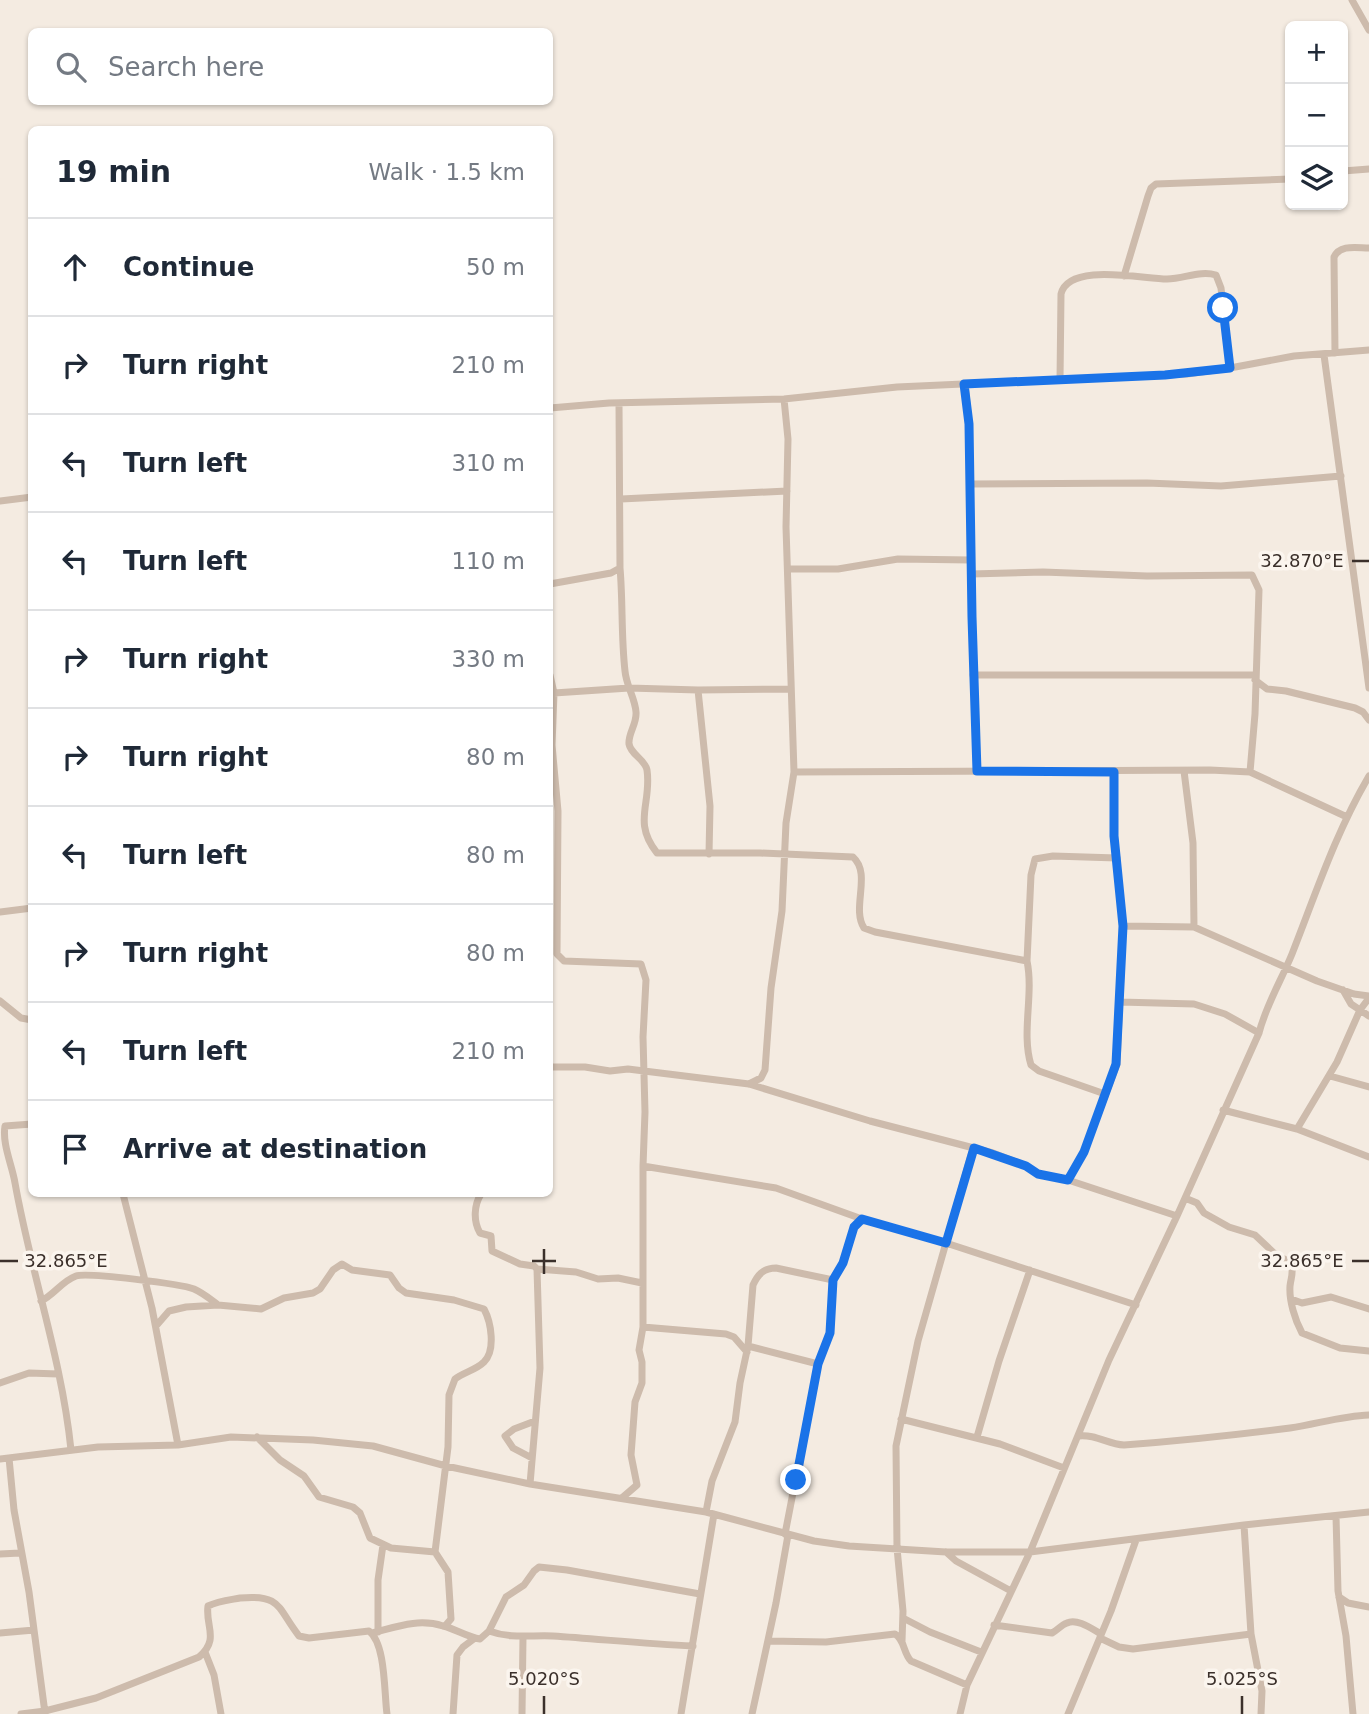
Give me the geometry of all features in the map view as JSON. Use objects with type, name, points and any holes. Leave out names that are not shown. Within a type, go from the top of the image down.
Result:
[{"type":"street","points":[[1352,0],[1369,30]]},
{"type":"street","points":[[1348,171],[1369,169]]},
{"type":"street","points":[[1124,275],[1153,186],[1285,179]]},
{"type":"street","points":[[1335,353],[1334,257],[1341,249],[1369,248]]},
{"type":"street","points":[[1060,380],[1062,288],[1070,280],[1080,276],[1124,275],[1167,279],[1209,273],[1216,275],[1221,288],[1230,368]]},
{"type":"street","points":[[553,408],[619,403],[784,399],[897,387],[1187,374],[1294,356],[1369,350]]},
{"type":"street","points":[[1324,355],[1369,688]]},
{"type":"street","points":[[964,384],[969,424],[977,771]]},
{"type":"street","points":[[749,1084],[761,1078],[765,1070],[793,772],[788,439],[784,399]]},
{"type":"street","points":[[619,403],[620,568],[625,674],[636,718],[629,742],[631,750],[646,770],[645,834],[657,853],[849,856],[856,859],[860,872],[860,921],[868,931],[1027,961]]},
{"type":"street","points":[[970,484],[1135,483],[1221,486],[1341,476]]},
{"type":"street","points":[[621,499],[787,491]]},
{"type":"street","points":[[0,501],[28,498]]},
{"type":"street","points":[[788,569],[838,569],[898,559],[971,560]]},
{"type":"street","points":[[553,583],[611,573],[620,568]]},
{"type":"street","points":[[971,574],[1056,572],[1147,576],[1252,575],[1259,590],[1250,772]]},
{"type":"street","points":[[973,675],[1255,677],[1267,689],[1355,708],[1363,712],[1369,720]]},
{"type":"street","points":[[553,688],[553,718]]},
{"type":"street","points":[[554,692],[629,688],[790,689]]},
{"type":"street","points":[[698,690],[710,806],[709,855]]},
{"type":"street","points":[[553,759],[559,845],[557,954],[564,961],[639,964],[646,981],[643,1072],[643,1326],[639,1350],[642,1384],[635,1402],[631,1455],[637,1485],[623,1497]]},
{"type":"street","points":[[1184,771],[1193,843],[1194,927]]},
{"type":"street","points":[[793,772],[1250,772],[1347,817]]},
{"type":"street","points":[[1068,1180],[1084,1152],[1116,1064],[1123,926],[1114,836],[1114,772]]},
{"type":"street","points":[[960,1714],[967,1685],[981,1652],[1030,1552],[1109,1360],[1259,1033],[1263,1015],[1286,968],[1324,869],[1369,776]]},
{"type":"street","points":[[1105,1094],[1039,1071],[1031,1065],[1028,1048],[1030,987],[1027,961],[1031,875],[1035,859],[1053,856],[1117,858]]},
{"type":"street","points":[[0,912],[28,908]]},
{"type":"street","points":[[1123,926],[1194,927],[1286,968],[1369,997],[1360,1010],[1329,1076],[1297,1129]]},
{"type":"street","points":[[1343,990],[1351,1004],[1369,1016]]},
{"type":"street","points":[[0,1001],[21,1018],[28,1019]]},
{"type":"street","points":[[1120,1002],[1194,1004],[1225,1014],[1259,1033]]},
{"type":"street","points":[[553,1067],[585,1067],[610,1072],[628,1069],[749,1084],[870,1121],[974,1148],[1026,1166],[1038,1174],[1068,1180],[1177,1216]]},
{"type":"street","points":[[1329,1076],[1369,1087]]},
{"type":"street","points":[[1223,1110],[1297,1129],[1369,1157]]},
{"type":"street","points":[[28,1124],[5,1126],[4,1132],[22,1223],[68,1421],[71,1450]]},
{"type":"street","points":[[967,1685],[906,1657],[902,1641],[903,1618],[897,1548],[896,1447],[918,1341],[974,1148]]},
{"type":"street","points":[[643,1166],[776,1188],[862,1219],[946,1243],[1136,1305]]},
{"type":"street","points":[[124,1197],[156,1326],[178,1444]]},
{"type":"street","points":[[480,1197],[476,1206],[477,1228],[480,1233],[492,1239],[492,1251],[537,1269],[576,1272],[598,1279],[618,1278],[642,1283]]},
{"type":"street","points":[[1185,1198],[1229,1227],[1255,1235],[1274,1253],[1289,1261],[1294,1274],[1290,1286],[1291,1299],[1300,1329],[1307,1336],[1340,1348],[1369,1351]]},
{"type":"street","points":[[752,1714],[768,1641],[818,1364],[830,1333],[833,1280],[843,1263],[854,1227],[862,1219]]},
{"type":"street","points":[[156,1326],[169,1311],[186,1307],[218,1305],[253,1309],[268,1307],[284,1297],[317,1291],[333,1270],[342,1264],[352,1270],[390,1275],[406,1293],[454,1300],[484,1309],[488,1316],[490,1333],[489,1355],[481,1365],[459,1376],[452,1384],[448,1404],[446,1466],[435,1552],[446,1567],[449,1578],[451,1619],[444,1626]]},
{"type":"street","points":[[681,1714],[700,1594],[712,1482],[735,1422],[747,1349],[753,1286],[764,1270],[769,1268],[790,1269],[833,1280]]},
{"type":"street","points":[[530,1484],[540,1368],[537,1269]]},
{"type":"street","points":[[978,1437],[1030,1270]]},
{"type":"street","points":[[41,1301],[66,1281],[80,1274],[144,1279],[194,1289],[218,1305]]},
{"type":"street","points":[[1291,1299],[1302,1303],[1331,1297],[1369,1309]]},
{"type":"street","points":[[643,1326],[713,1332],[734,1337],[749,1333]]},
{"type":"street","points":[[734,1337],[747,1349],[818,1364]]},
{"type":"street","points":[[0,1383],[29,1373],[58,1374]]},
{"type":"street","points":[[1079,1436],[1088,1435],[1112,1444],[1124,1445],[1232,1435],[1321,1423],[1346,1416],[1369,1415]]},
{"type":"street","points":[[901,1419],[978,1437],[1065,1468]]},
{"type":"street","points":[[532,1458],[513,1448],[505,1436],[514,1429],[535,1421]]},
{"type":"street","points":[[0,1459],[71,1450],[178,1444],[231,1437],[373,1446],[446,1466],[530,1484],[710,1513],[786,1534],[849,1546],[946,1552],[1030,1552],[1369,1512]]},
{"type":"street","points":[[257,1437],[280,1460],[304,1476],[319,1497],[353,1507],[360,1513],[369,1537],[383,1545],[400,1549],[435,1552]]},
{"type":"street","points":[[9,1458],[20,1553],[45,1713]]},
{"type":"street","points":[[1336,1516],[1339,1597],[1346,1636],[1353,1714]]},
{"type":"street","points":[[1244,1525],[1251,1634],[1262,1691],[1261,1714]]},
{"type":"street","points":[[1068,1714],[1101,1636],[1136,1539]]},
{"type":"street","points":[[383,1545],[375,1632],[387,1714]]},
{"type":"street","points":[[946,1552],[961,1564],[1011,1591]]},
{"type":"street","points":[[0,1554],[20,1553]]},
{"type":"street","points":[[453,1714],[455,1659],[458,1651],[489,1631],[506,1597],[524,1585],[539,1567],[700,1594]]},
{"type":"street","points":[[20,1714],[45,1713],[96,1698],[194,1659],[205,1652],[211,1638],[208,1606],[235,1599],[262,1597],[273,1601],[297,1635],[303,1637],[375,1632],[415,1622],[444,1626],[475,1638]]},
{"type":"street","points":[[1339,1597],[1369,1607]]},
{"type":"street","points":[[903,1618],[981,1652]]},
{"type":"street","points":[[994,1625],[1052,1633],[1073,1621],[1119,1647],[1133,1649],[1251,1634]]},
{"type":"street","points":[[0,1633],[34,1630]]},
{"type":"street","points":[[489,1631],[512,1638],[554,1637],[693,1646]]},
{"type":"street","points":[[768,1641],[826,1642],[891,1634],[899,1636],[902,1641]]},
{"type":"street","points":[[522,1714],[523,1637]]},
{"type":"street","points":[[205,1652],[214,1675],[221,1714]]},
{"type":"route","points":[[796,1480],[818,1364],[830,1333],[833,1280],[843,1263],[854,1227],[862,1219],[946,1243],[974,1148],[1026,1166],[1038,1174],[1068,1180],[1084,1152],[1116,1064],[1123,926],[1114,836],[1114,772],[977,771],[969,424],[964,384],[1187,374],[1230,368],[1223,308]]}]
